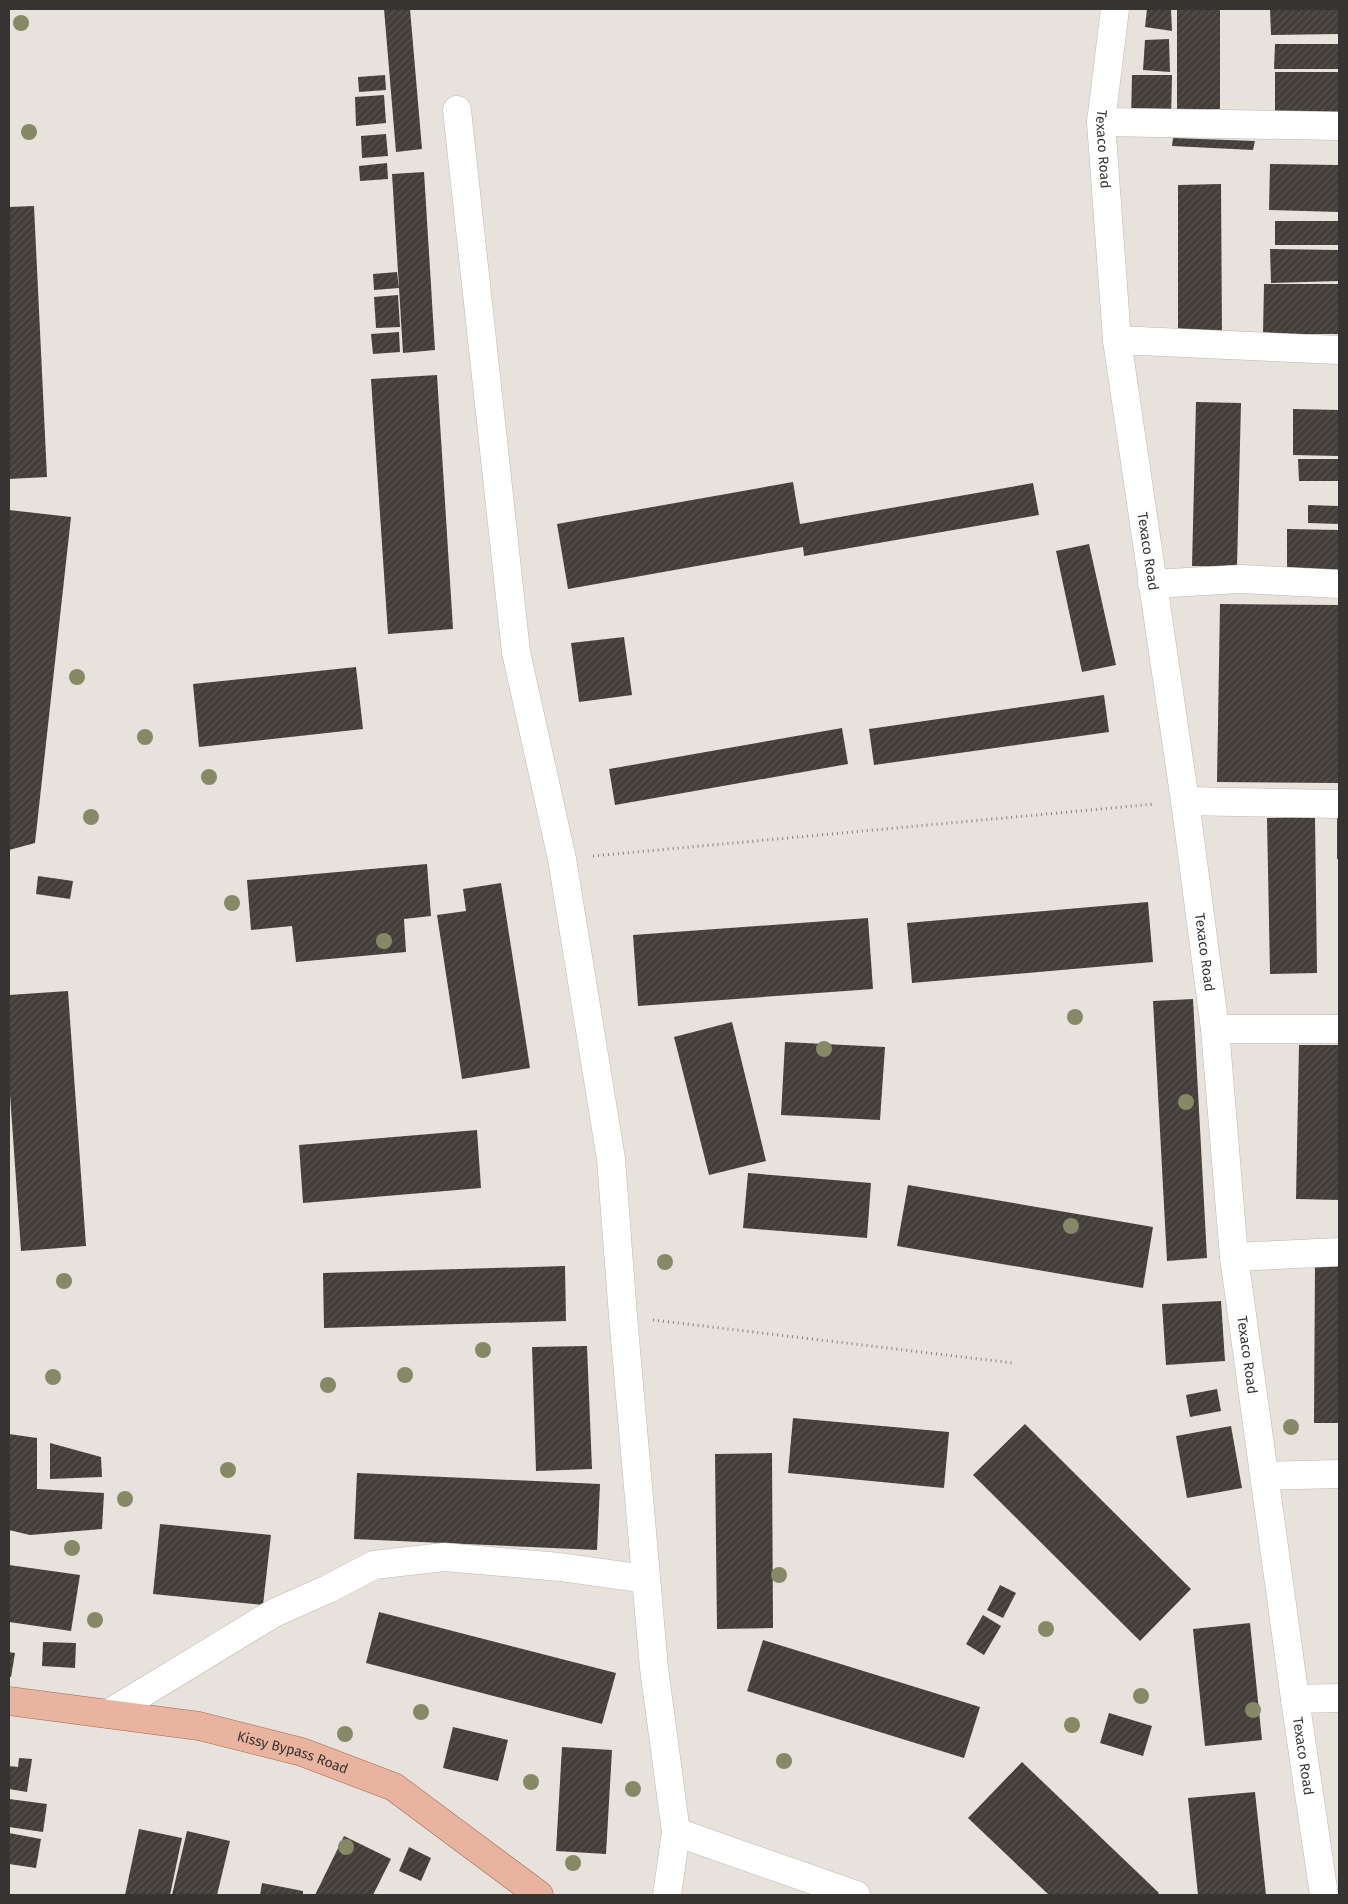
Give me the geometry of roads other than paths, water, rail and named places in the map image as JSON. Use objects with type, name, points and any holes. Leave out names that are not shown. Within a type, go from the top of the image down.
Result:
[{"type":"main road","name":"Kissy Bypass Road","points":[[9,1701],[199,1726],[302,1752],[394,1787],[539,1895]]},
{"type":"street","name":"Texaco Road","points":[[1114,9],[1101,122],[1117,340],[1185,801],[1215,1029],[1234,1257],[1324,1895]]},
{"type":"street","points":[[457,110],[516,652],[562,859],[611,1159],[622,1316],[654,1668],[676,1832],[667,1895]]},
{"type":"street","points":[[1101,122],[1339,126]]},
{"type":"street","points":[[1117,340],[1339,350]]},
{"type":"street","points":[[1152,584],[1242,580],[1339,584]]},
{"type":"street","points":[[1185,801],[1339,804]]},
{"type":"street","points":[[1215,1029],[1339,1029]]},
{"type":"street","points":[[1234,1257],[1339,1252]]},
{"type":"street","points":[[1265,1476],[1339,1474]]},
{"type":"street","points":[[108,1714],[274,1613],[328,1589],[374,1565],[444,1557],[560,1567],[646,1579]]},
{"type":"street","points":[[1295,1699],[1339,1698]]},
{"type":"street","points":[[676,1832],[856,1895]]}]
